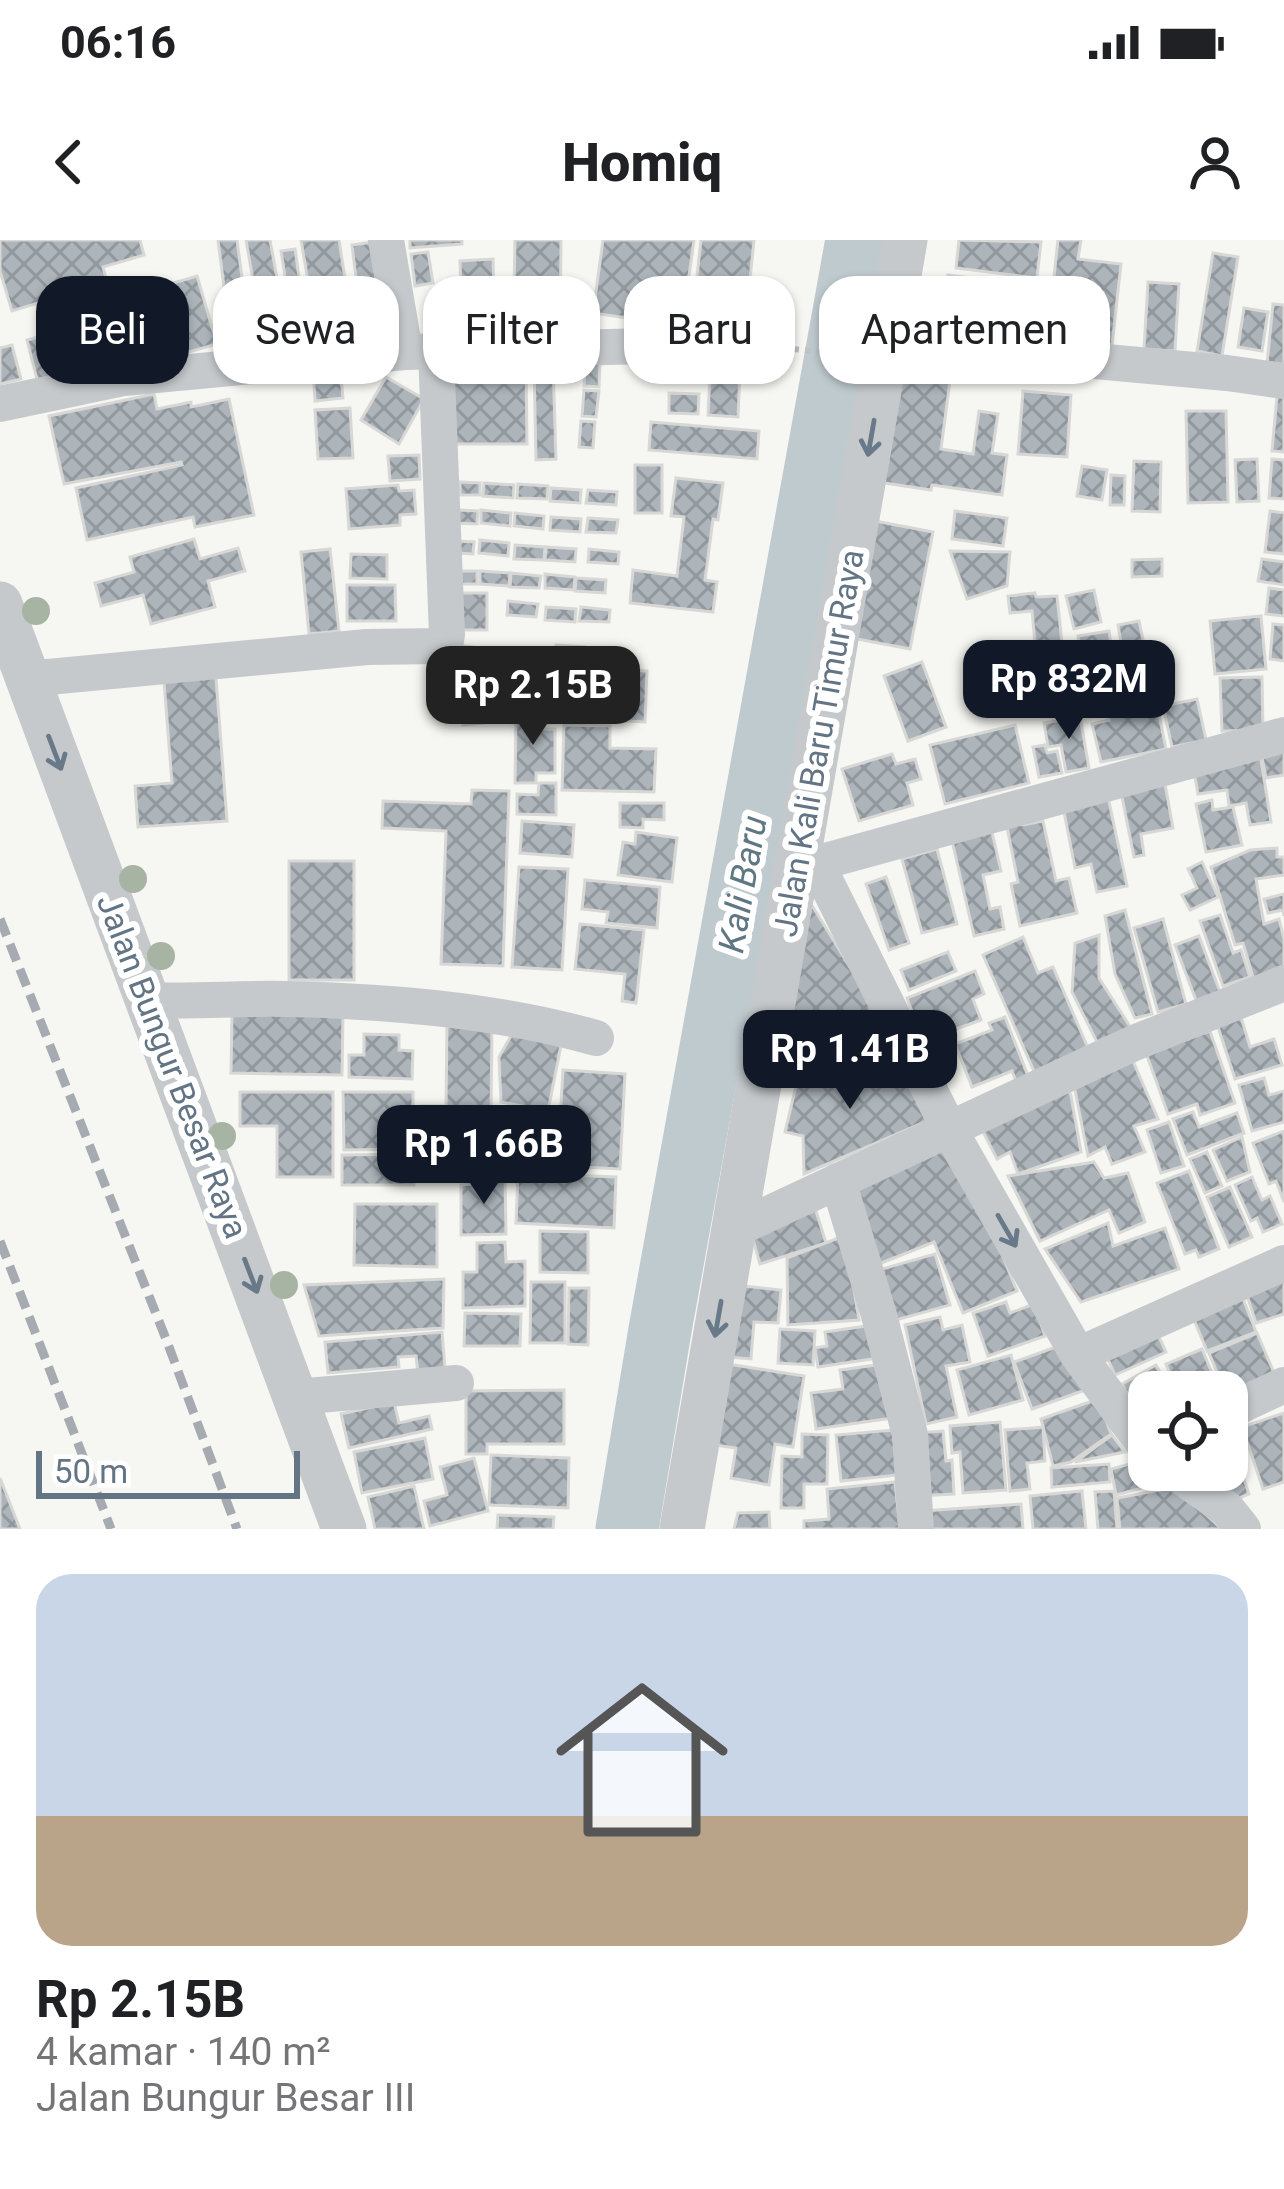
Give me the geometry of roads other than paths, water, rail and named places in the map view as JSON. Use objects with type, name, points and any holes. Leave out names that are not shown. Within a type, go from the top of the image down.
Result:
[{"type":"street","points":[[27,679],[367,646],[440,646],[446,641],[421,352],[386,240]]},
{"type":"street","name":"Jalan Kali Baru Timur Raya","points":[[895,276],[905,240]]},
{"type":"street","points":[[0,404],[124,379],[421,352],[624,347]]},
{"type":"street","points":[[1110,362],[1284,382]]},
{"type":"street","name":"Jalan Kali Baru Timur Raya","points":[[682,1529],[734,1230],[806,867],[868,384]]},
{"type":"street","name":"Jalan Bungur Besar Raya","points":[[0,604],[344,1529]]},
{"type":"street","points":[[1128,1422],[1078,1354],[806,867],[1284,735]]},
{"type":"street","points":[[734,1230],[1133,1043],[1284,983]]},
{"type":"street","points":[[148,1000],[388,1004],[510,1020],[596,1038]]},
{"type":"street","points":[[838,1181],[910,1435],[916,1529]]},
{"type":"street","points":[[1078,1354],[1284,1263]]},
{"type":"street","points":[[296,1397],[456,1383]]},
{"type":"street","points":[[1248,1402],[1284,1385]]},
{"type":"street","points":[[1202,1491],[1228,1509],[1243,1529]]},
{"type":"waterway","name":"Kali Baru","points":[[627,1529],[857,240]]},
{"type":"railway","points":[[0,919],[237,1529]]},
{"type":"railway","points":[[0,1241],[111,1529]]}]
